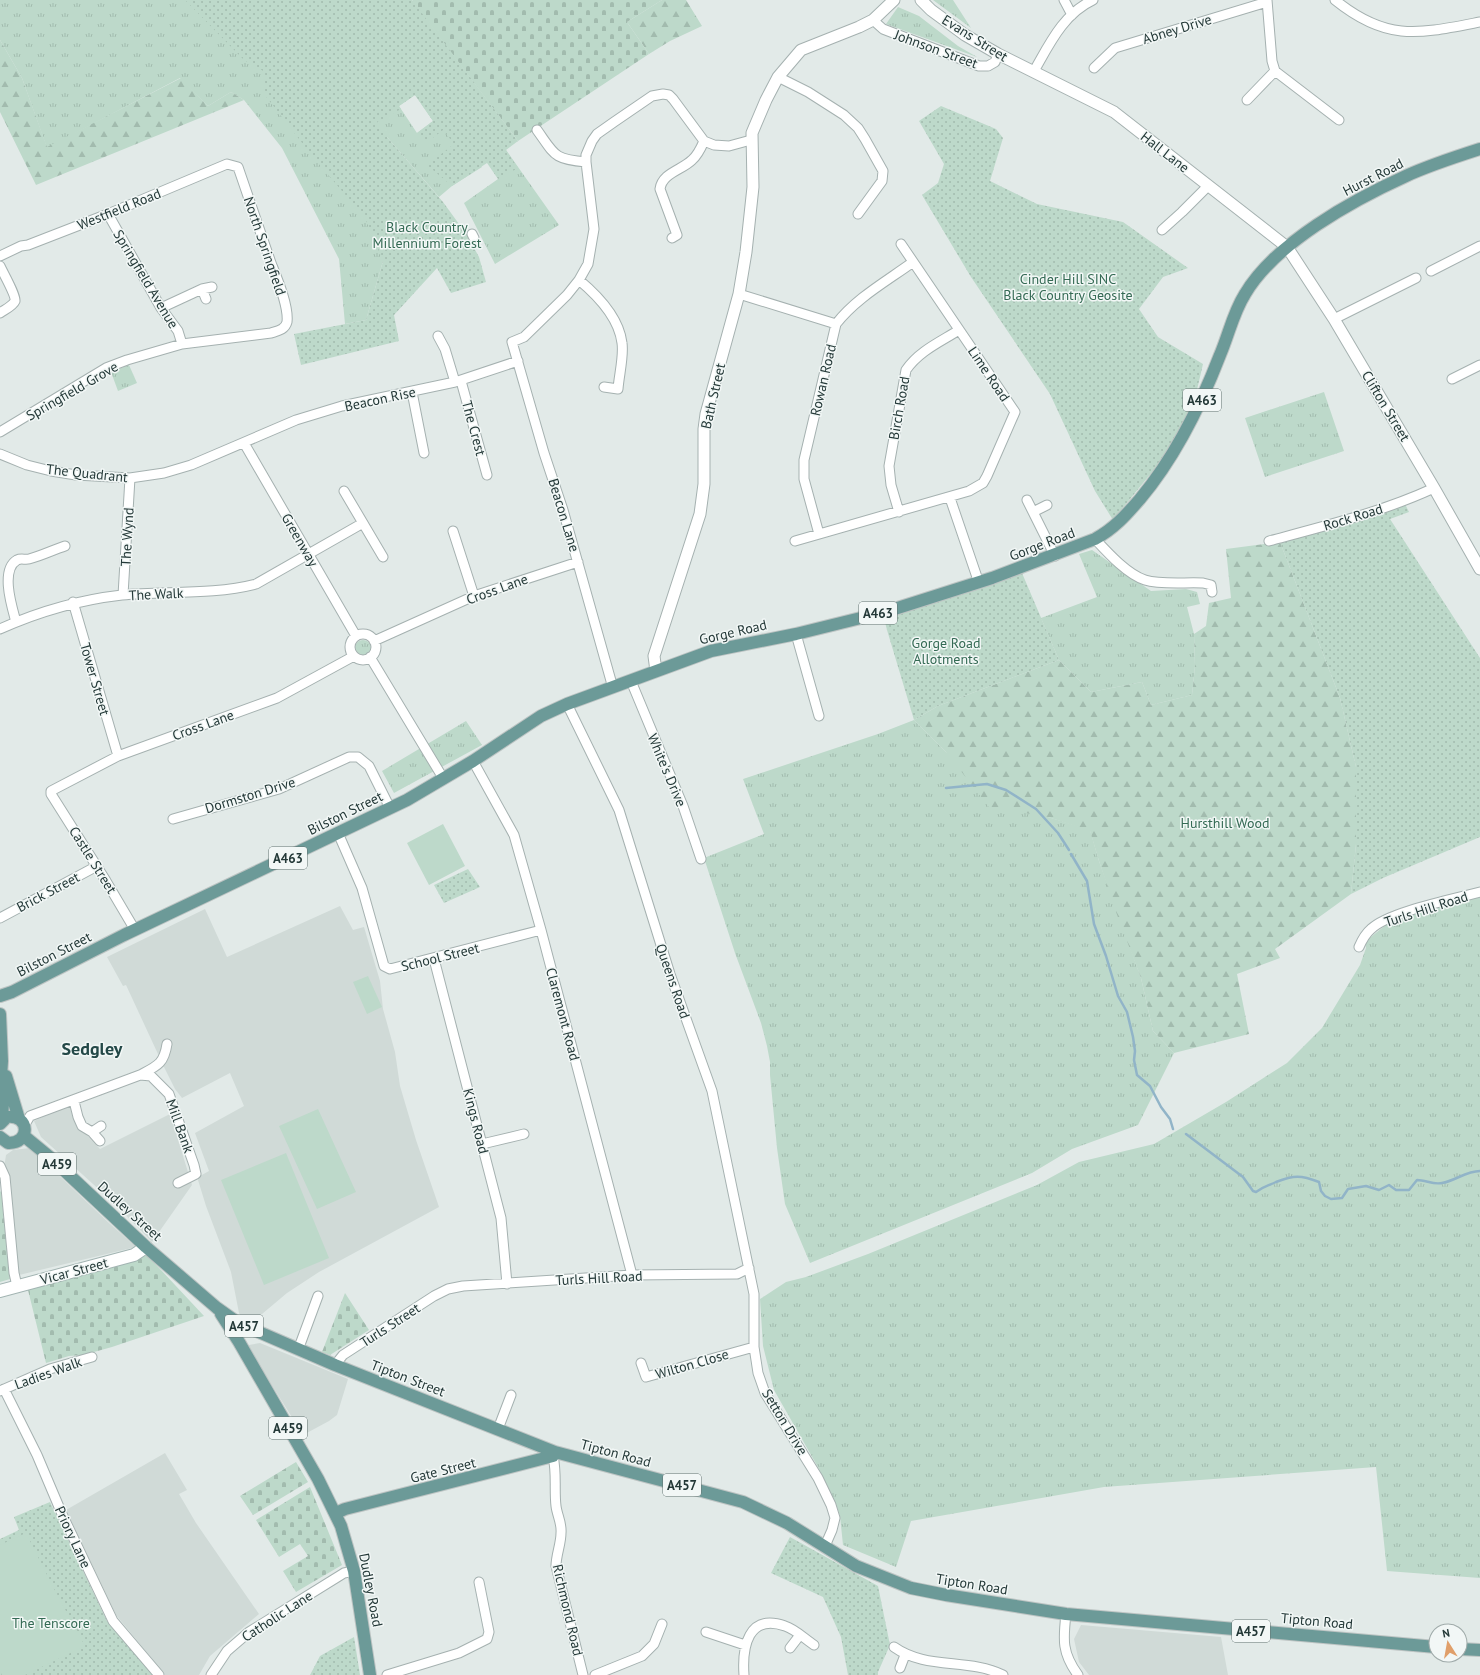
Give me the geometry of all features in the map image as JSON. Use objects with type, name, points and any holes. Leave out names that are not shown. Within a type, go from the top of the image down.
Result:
[{"type":"main road","name":"Hurst Road","points":[[1287,247],[1309,230],[1355,202],[1406,176],[1480,149]]},
{"type":"main road","name":"Gorge Road","points":[[656,671],[710,651],[796,634],[885,612],[979,583],[1055,556],[1105,534],[1122,519],[1148,489],[1178,446],[1199,406],[1221,353],[1233,317],[1245,293],[1260,274],[1287,247]]},
{"type":"main road","name":"Bilston Street","points":[[0,996],[12,992],[135,930],[390,808],[473,761],[541,716],[567,704],[656,671]]},
{"type":"main road","points":[[0,1014],[3,1102],[1,1122]]},
{"type":"main road","points":[[2,1061],[22,1127],[16,1143],[2,1144]]},
{"type":"main road","points":[[1,1122],[7,1117],[12,1117],[22,1127]]},
{"type":"main road","name":"Dudley Street","points":[[22,1127],[52,1159],[146,1247],[216,1308]]},
{"type":"main road","name":"Vicar Street","points":[[0,1291],[134,1255],[146,1247]]},
{"type":"main road","name":"Tipton Street","points":[[216,1308],[238,1323],[298,1350],[531,1443]]},
{"type":"main road","name":"A459","points":[[216,1308],[239,1342],[336,1513]]},
{"type":"main road","name":"Tipton Street","points":[[239,1342],[258,1338],[275,1340]]},
{"type":"main road","name":"Tipton Road","points":[[531,1443],[554,1454],[742,1502],[787,1523],[856,1566],[911,1588],[946,1596],[1066,1614],[1428,1646]]},
{"type":"main road","name":"Gate Street","points":[[336,1513],[345,1509],[554,1454]]},
{"type":"main road","name":"Dudley Road","points":[[336,1513],[354,1571],[370,1675]]},
{"type":"main road","points":[[1468,1649],[1480,1650]]},
{"type":"street","points":[[604,387],[618,389],[622,343],[618,328],[611,315],[593,292],[579,280],[588,264],[594,229],[586,162],[589,148],[597,134],[642,102],[656,95],[669,95],[704,141],[714,145],[729,146],[751,140],[752,133],[766,100],[778,77],[801,50],[873,20],[894,0]]},
{"type":"street","name":"Evans Street","points":[[921,0],[931,10],[965,35],[1034,72]]},
{"type":"street","points":[[1064,0],[1072,15]]},
{"type":"street","points":[[1034,72],[1062,24],[1084,4],[1093,0]]},
{"type":"street","points":[[1334,0],[1351,13],[1376,26],[1397,31],[1431,32],[1480,22]]},
{"type":"street","points":[[1267,1],[1272,62],[1275,71],[1339,120]]},
{"type":"street","name":"Abney Drive","points":[[1094,68],[1115,48],[1267,1]]},
{"type":"street","name":"Johnson Street","points":[[873,20],[883,29],[978,66],[988,66],[995,62],[998,54]]},
{"type":"street","points":[[1247,100],[1275,71]]},
{"type":"street","name":"Hall Lane","points":[[1034,72],[1114,112],[1287,247]]},
{"type":"street","points":[[778,77],[808,92],[844,115],[858,128],[865,139],[884,171],[882,181],[858,208]]},
{"type":"street","points":[[537,130],[558,156],[565,160],[586,162]]},
{"type":"street","name":"Bath Street","points":[[656,671],[654,656],[700,514],[704,484],[704,429],[706,414],[739,294],[746,252],[754,167],[751,140]]},
{"type":"street","points":[[672,238],[677,235],[660,189],[661,183],[670,174],[691,161],[698,154],[704,141]]},
{"type":"street","name":"Westfield Road","points":[[0,256],[21,246],[28,245],[108,214],[227,164],[233,164],[238,167]]},
{"type":"street","points":[[884,171],[892,166]]},
{"type":"street","name":"North Springfield","points":[[238,167],[278,280],[286,309],[286,326]]},
{"type":"street","points":[[1162,230],[1208,186]]},
{"type":"street","name":"Springfield Avenue","points":[[108,214],[161,308],[178,331],[182,344]]},
{"type":"street","name":"Lime Road","points":[[901,244],[1015,412],[983,483],[969,491],[950,498]]},
{"type":"street","points":[[1431,271],[1480,246]]},
{"type":"street","name":"Clifton Street","points":[[1287,247],[1334,319],[1480,569]]},
{"type":"street","points":[[739,294],[836,324],[855,304],[913,262]]},
{"type":"street","points":[[0,266],[14,295],[12,305],[0,313]]},
{"type":"street","points":[[0,287],[6,278]]},
{"type":"street","points":[[1334,319],[1416,278]]},
{"type":"street","name":"Beacon Lane","points":[[579,280],[567,295],[524,337],[512,342],[578,562],[613,688]]},
{"type":"street","points":[[161,308],[202,289],[212,287]]},
{"type":"street","points":[[202,289],[206,299]]},
{"type":"street","name":"Rowan Road","points":[[819,534],[804,479],[804,460],[836,324]]},
{"type":"street","name":"Springfield Grove","points":[[0,432],[106,368],[127,360],[182,344],[270,333],[281,330],[286,326]]},
{"type":"street","name":"Birch Road","points":[[899,512],[890,480],[889,466],[906,370],[913,360],[923,352],[959,330]]},
{"type":"street","name":"The Crest","points":[[438,336],[458,381],[487,475]]},
{"type":"street","name":"Beacon Rise","points":[[244,443],[296,420],[342,406],[458,381],[518,361]]},
{"type":"street","points":[[1452,379],[1480,365]]},
{"type":"street","points":[[412,392],[424,453]]},
{"type":"street","name":"The Quadrant","points":[[0,454],[27,465],[51,471],[76,475],[130,478],[191,466],[244,443]]},
{"type":"street","name":"Greenway","points":[[244,443],[356,636]]},
{"type":"street","name":"The Wynd","points":[[123,595],[130,478]]},
{"type":"street","name":"Rock Road","points":[[1269,541],[1315,529],[1403,502],[1434,488]]},
{"type":"street","points":[[344,491],[383,557]]},
{"type":"street","points":[[796,541],[950,498],[979,583]]},
{"type":"street","points":[[1027,500],[1055,556]]},
{"type":"street","points":[[1033,512],[1047,504]]},
{"type":"street","name":"The Walk","points":[[0,630],[16,622],[73,602],[123,595],[237,589],[256,584],[363,523]]},
{"type":"street","points":[[453,531],[474,596]]},
{"type":"street","points":[[1095,539],[1112,557],[1129,571],[1145,580],[1203,583],[1210,585],[1212,592]]},
{"type":"street","points":[[16,622],[8,593],[7,583],[11,566],[19,559],[28,559],[65,546]]},
{"type":"street","name":"Cross Lane","points":[[374,641],[474,596],[578,562]]},
{"type":"street","name":"Tower Street","points":[[73,602],[118,756]]},
{"type":"street","points":[[796,634],[819,716]]},
{"type":"street","points":[[366,635],[374,641],[375,650],[370,657],[362,660],[354,656],[350,648],[351,643],[356,636],[366,635]]},
{"type":"street","name":"Cross Lane","points":[[51,791],[118,756],[277,698],[354,656]]},
{"type":"street","points":[[370,657],[443,778]]},
{"type":"street","name":"White's Drive","points":[[631,681],[683,806],[701,859]]},
{"type":"street","name":"Queens Road","points":[[567,704],[619,810],[670,974],[712,1091],[749,1268]]},
{"type":"street","name":"Dormston Drive","points":[[173,820],[279,789],[348,757],[358,757],[369,766],[390,808]]},
{"type":"street","name":"Claremont Road","points":[[473,761],[514,835],[541,930],[632,1275]]},
{"type":"street","name":"Castle Street","points":[[51,791],[135,930]]},
{"type":"street","name":"School Street","points":[[338,833],[362,888],[384,966],[390,969],[434,959],[541,930]]},
{"type":"street","name":"Brick Street","points":[[0,918],[96,866]]},
{"type":"street","name":"Turls Hill Road","points":[[1359,947],[1371,928],[1399,914],[1480,892]]},
{"type":"street","name":"Kings Road","points":[[434,959],[501,1218],[507,1284]]},
{"type":"street","points":[[22,1127],[30,1116],[140,1075],[160,1064],[165,1056],[167,1044]]},
{"type":"street","name":"Mill Bank","points":[[140,1075],[151,1076],[169,1094],[194,1164],[196,1174],[178,1183]]},
{"type":"street","points":[[74,1100],[82,1126],[92,1132],[100,1141]]},
{"type":"street","points":[[92,1132],[100,1126]]},
{"type":"street","points":[[482,1144],[524,1134]]},
{"type":"street","points":[[0,1166],[4,1177],[13,1265],[17,1286]]},
{"type":"street","name":"Turls Hill Road","points":[[448,1289],[463,1286],[632,1275],[737,1274],[749,1268]]},
{"type":"street","name":"Setton Drive","points":[[749,1268],[754,1294],[754,1347],[758,1373],[765,1393],[818,1478],[831,1505],[835,1518],[832,1530],[825,1546]]},
{"type":"street","name":"Turls Street","points":[[335,1365],[343,1355],[353,1348],[434,1296],[448,1289]]},
{"type":"street","points":[[298,1350],[318,1296]]},
{"type":"street","name":"Wilton Close","points":[[641,1363],[646,1377],[754,1347]]},
{"type":"street","name":"Ladies Walk","points":[[2,1390],[50,1369],[92,1357]]},
{"type":"street","name":"Priory Lane","points":[[2,1390],[37,1455],[62,1514],[113,1621],[159,1675]]},
{"type":"street","points":[[498,1429],[510,1395]]},
{"type":"street","name":"Richmond Road","points":[[554,1454],[556,1470],[556,1506],[561,1525],[556,1566],[583,1672]]},
{"type":"street","name":"Catholic Lane","points":[[211,1675],[227,1651],[249,1632],[344,1573],[354,1571]]},
{"type":"street","points":[[387,1675],[459,1654],[487,1639],[489,1632],[479,1582]]},
{"type":"street","points":[[1066,1614],[1063,1640],[1068,1658],[1078,1675]]},
{"type":"street","points":[[744,1675],[745,1644],[751,1632],[756,1627],[765,1623],[787,1626],[814,1645]]},
{"type":"street","points":[[595,1675],[642,1656],[654,1644],[662,1624]]},
{"type":"street","points":[[706,1632],[745,1644]]},
{"type":"street","points":[[790,1648],[800,1635]]},
{"type":"street","points":[[894,1647],[905,1655],[932,1662],[970,1665],[1003,1675]]},
{"type":"street","points":[[900,1668],[905,1655]]},
{"type":"shaded area","points":[[340,906],[353,930],[364,927],[380,981],[383,1009],[395,1052],[400,1086],[416,1140],[439,1207],[319,1272],[287,1293],[250,1324],[242,1319],[239,1313],[231,1272],[206,1206],[198,1180],[200,1176],[209,1171],[195,1133],[244,1106],[230,1073],[182,1098],[175,1089],[164,1067],[126,985],[123,986],[107,957],[205,909],[227,957]]},
{"type":"shaded area","points":[[68,1105],[73,1109],[80,1128],[100,1149],[170,1114],[192,1185],[152,1242],[114,1203],[41,1137],[34,1121]]},
{"type":"shaded area","points":[[30,1148],[136,1247],[19,1275],[4,1168],[6,1155],[13,1150]]},
{"type":"shaded area","points":[[260,1343],[348,1379],[337,1415],[303,1435],[248,1347],[249,1345]]},
{"type":"shaded area","points":[[165,1453],[187,1490],[179,1494],[196,1523],[259,1614],[210,1656],[199,1675],[165,1675],[116,1615],[66,1510]]},
{"type":"shaded area","points":[[1081,1625],[1221,1637],[1228,1675],[1089,1675],[1079,1662],[1074,1639]]},
{"type":"green space","points":[[0,0],[334,0],[482,167],[452,186],[439,197],[387,137],[383,261],[366,320],[345,324],[339,259],[282,148],[244,100],[231,92],[208,106],[180,78],[47,148],[22,78],[0,40]],"holes":[[[415,95],[433,121],[417,133],[399,106]]]},
{"type":"green space","name":"Black Country Millennium Forest","points":[[185,0],[412,0],[518,141],[506,150],[518,168],[498,179],[487,163],[452,186],[427,165],[454,144],[443,130],[425,144],[417,133],[433,121],[415,95],[399,106],[401,109],[377,122],[387,137],[443,202],[467,235],[479,257],[486,282],[451,293],[437,268],[394,315],[399,341],[301,365],[294,334],[366,320],[383,261],[365,218],[313,157],[264,94],[265,72],[244,60]]},
{"type":"green space","points":[[662,0],[686,0],[702,26],[670,41],[649,54],[627,22]]},
{"type":"green space","points":[[662,0],[627,22],[649,54],[518,141],[412,1]]},
{"type":"green space","points":[[933,0],[953,0],[971,28]]},
{"type":"green space","points":[[898,7],[919,16],[958,46],[977,57],[886,24]]},
{"type":"green space","points":[[0,40],[22,78],[47,147],[181,78],[208,106],[231,92],[244,100],[36,185],[0,112]]},
{"type":"green space","name":"Cinder Hill SINC Black Country Geosite","points":[[941,106],[996,129],[1003,138],[990,181],[1037,204],[1123,222],[1188,268],[1163,277],[1139,309],[1158,337],[1203,364],[1193,407],[1161,461],[1113,520],[1095,491],[1050,394],[971,277],[922,195],[938,183],[944,164],[919,121]]},
{"type":"green space","points":[[506,150],[559,225],[495,264],[464,203],[498,179]]},
{"type":"green space","points":[[129,365],[137,383],[118,391],[111,372]]},
{"type":"green space","points":[[1324,392],[1344,451],[1265,477],[1245,418]]},
{"type":"green space","points":[[1405,504],[1409,512],[1390,519],[1480,658],[1480,837],[1383,878],[1351,894],[1356,844],[1356,767],[1340,698],[1280,542]]},
{"type":"green space","name":"Hursthill Wood","points":[[1280,542],[1340,698],[1356,767],[1356,844],[1351,894],[1275,949],[1280,958],[1237,974],[1249,1034],[1174,1053],[1153,1031],[1141,978],[1116,912],[1090,831],[1048,817],[989,807],[946,752],[914,720],[938,706],[1059,660],[1091,692],[1142,682],[1151,705],[1192,695],[1195,666],[1194,634],[1206,626],[1209,603],[1231,598],[1226,549]]},
{"type":"green space","points":[[1092,550],[1151,591],[1186,589],[1197,592],[1200,604],[1187,607],[1194,634],[1195,666],[1192,695],[1151,705],[1142,682],[1091,692],[1059,660],[1041,618],[1097,597],[1079,554]]},
{"type":"green space","name":"Gorge Road Allotments","points":[[1022,573],[1059,660],[938,706],[914,720],[884,618]]},
{"type":"green space","points":[[360,640],[366,640],[371,645],[369,654],[366,656],[360,656],[355,651],[355,645]]},
{"type":"green space","points":[[914,720],[946,752],[1048,817],[1090,830],[1099,861],[1141,978],[1153,1031],[1174,1053],[1138,1125],[1072,1149],[1032,1173],[810,1263],[785,1204],[777,1148],[770,1062],[761,1023],[735,953],[704,858],[764,834],[743,779],[878,734]]},
{"type":"green space","points":[[466,721],[482,745],[394,793],[382,771]]},
{"type":"green space","points":[[443,824],[465,866],[429,885],[407,843]]},
{"type":"green space","points":[[468,869],[480,887],[444,903],[434,885]]},
{"type":"green space","points":[[1478,895],[1480,897],[1480,1578],[1387,1571],[1376,1467],[1104,1487],[911,1521],[896,1567],[843,1545],[840,1516],[836,1504],[819,1469],[774,1390],[763,1346],[760,1299],[786,1282],[806,1277],[868,1254],[1037,1185],[1079,1162],[1154,1144],[1226,1102],[1287,1063],[1322,1028],[1360,965],[1366,948],[1365,942],[1386,925],[1407,915],[1431,907]]},
{"type":"green space","points":[[368,976],[382,1007],[367,1014],[353,982]]},
{"type":"green space","points":[[318,1109],[356,1192],[317,1209],[279,1126]]},
{"type":"green space","points":[[286,1153],[329,1258],[264,1285],[221,1180]]},
{"type":"green space","points":[[1,1191],[10,1279],[0,1282],[0,1192]]},
{"type":"green space","points":[[147,1255],[204,1316],[112,1347],[83,1355],[69,1356],[46,1363],[28,1290],[120,1265]]},
{"type":"green space","points":[[345,1293],[369,1330],[330,1355],[322,1352]]},
{"type":"green space","points":[[296,1462],[308,1482],[253,1515],[240,1496]]},
{"type":"green space","points":[[310,1487],[342,1565],[296,1592],[283,1571],[308,1556],[300,1544],[279,1557],[256,1520]]},
{"type":"green space","name":"The Tenscore","points":[[50,1502],[107,1621],[155,1675],[0,1675],[0,1539],[19,1530],[14,1517]]},
{"type":"green space","points":[[26,1533],[85,1646],[25,1675],[2,1675],[0,1671],[0,1545]]},
{"type":"green space","points":[[790,1537],[878,1586],[890,1645],[878,1675],[848,1675],[841,1637],[823,1597],[771,1573]]},
{"type":"green space","points":[[354,1637],[360,1675],[310,1675],[320,1656]]},
{"type":"waterway","points":[[946,788],[987,784],[1006,790],[1036,809],[1058,833],[1069,850]]},
{"type":"waterway","points":[[1071,854],[1087,881],[1094,924],[1106,956],[1118,996],[1127,1012],[1133,1037],[1135,1051],[1134,1060],[1137,1075],[1150,1086],[1161,1107],[1170,1119],[1173,1129]]},
{"type":"waterway","points":[[1186,1134],[1243,1177],[1253,1191],[1256,1192],[1282,1180],[1293,1177],[1302,1177],[1319,1182],[1321,1191],[1325,1196],[1331,1199],[1342,1198],[1348,1189],[1366,1186],[1379,1190],[1389,1185],[1396,1190],[1409,1190],[1417,1180],[1442,1183],[1475,1171],[1480,1171]]},
{"type":"district","name":"Sedgley","points":[[92,1048]]}]
